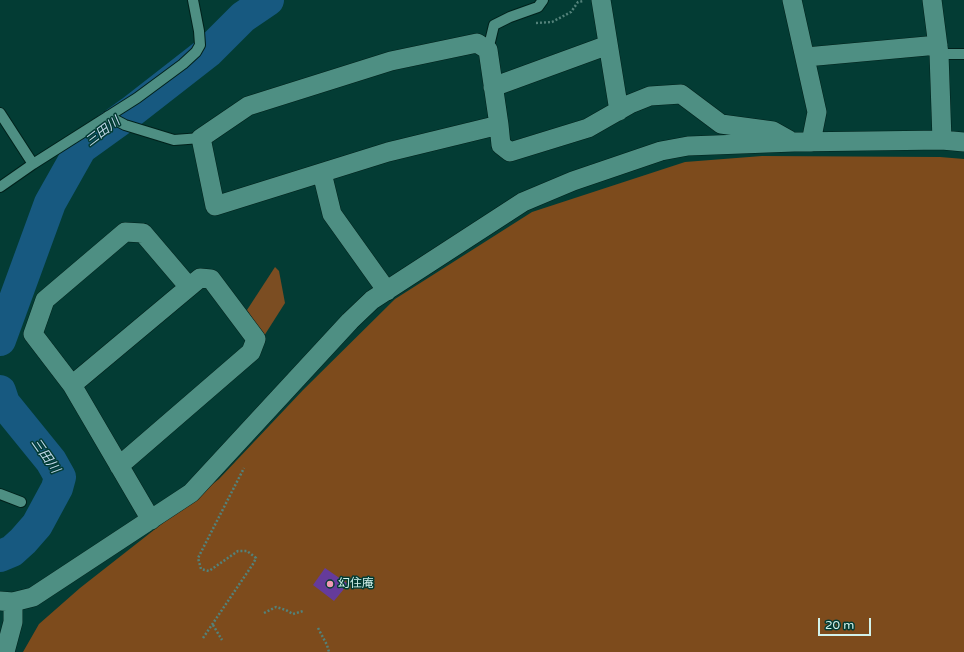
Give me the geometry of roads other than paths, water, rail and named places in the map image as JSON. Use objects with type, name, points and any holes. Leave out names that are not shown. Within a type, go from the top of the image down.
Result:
[{"type":"street","points":[[601,0],[619,111]]},
{"type":"street","points":[[792,0],[818,112],[803,142]]},
{"type":"street","points":[[932,0],[938,49],[942,140]]},
{"type":"street","points":[[498,125],[388,152],[215,206],[201,138],[248,106],[391,61],[478,42],[488,50],[501,145],[510,152],[588,128],[630,104],[650,96],[681,94],[721,124],[773,131],[803,142]]},
{"type":"street","points":[[493,88],[608,45]]},
{"type":"street","points":[[806,57],[938,49]]},
{"type":"street","points":[[5,652],[12,622],[7,601],[33,597],[190,493],[350,321],[372,300],[523,202],[573,181],[661,151],[688,146],[803,142],[942,140],[964,142]]},
{"type":"street","points":[[322,173],[332,214],[387,291]]},
{"type":"street","points":[[151,520],[72,385],[33,334],[45,300],[125,232],[142,233],[189,287]]},
{"type":"street","points":[[72,385],[200,278],[211,279],[256,338],[250,352],[119,466]]},
{"type":"lane","points":[[0,187],[32,164],[110,116],[158,83],[196,52],[200,45],[193,0]]},
{"type":"lane","points":[[488,50],[494,25],[510,17],[538,8],[543,0]]},
{"type":"lane","points":[[938,49],[964,54]]},
{"type":"lane","points":[[0,113],[32,164]]},
{"type":"lane","points":[[110,116],[126,125],[174,140],[201,138]]},
{"type":"lane","points":[[0,494],[21,502]]},
{"type":"waterway","name":"三田川","points":[[0,340],[50,203],[81,148],[131,112],[208,52],[243,17],[268,0]]},
{"type":"waterway","name":"三田川","points":[[0,391],[4,403],[51,461],[60,477],[57,488],[37,525],[12,551],[0,556]]},
{"type":"place","name":"幻住庵","points":[[330,584]]}]
